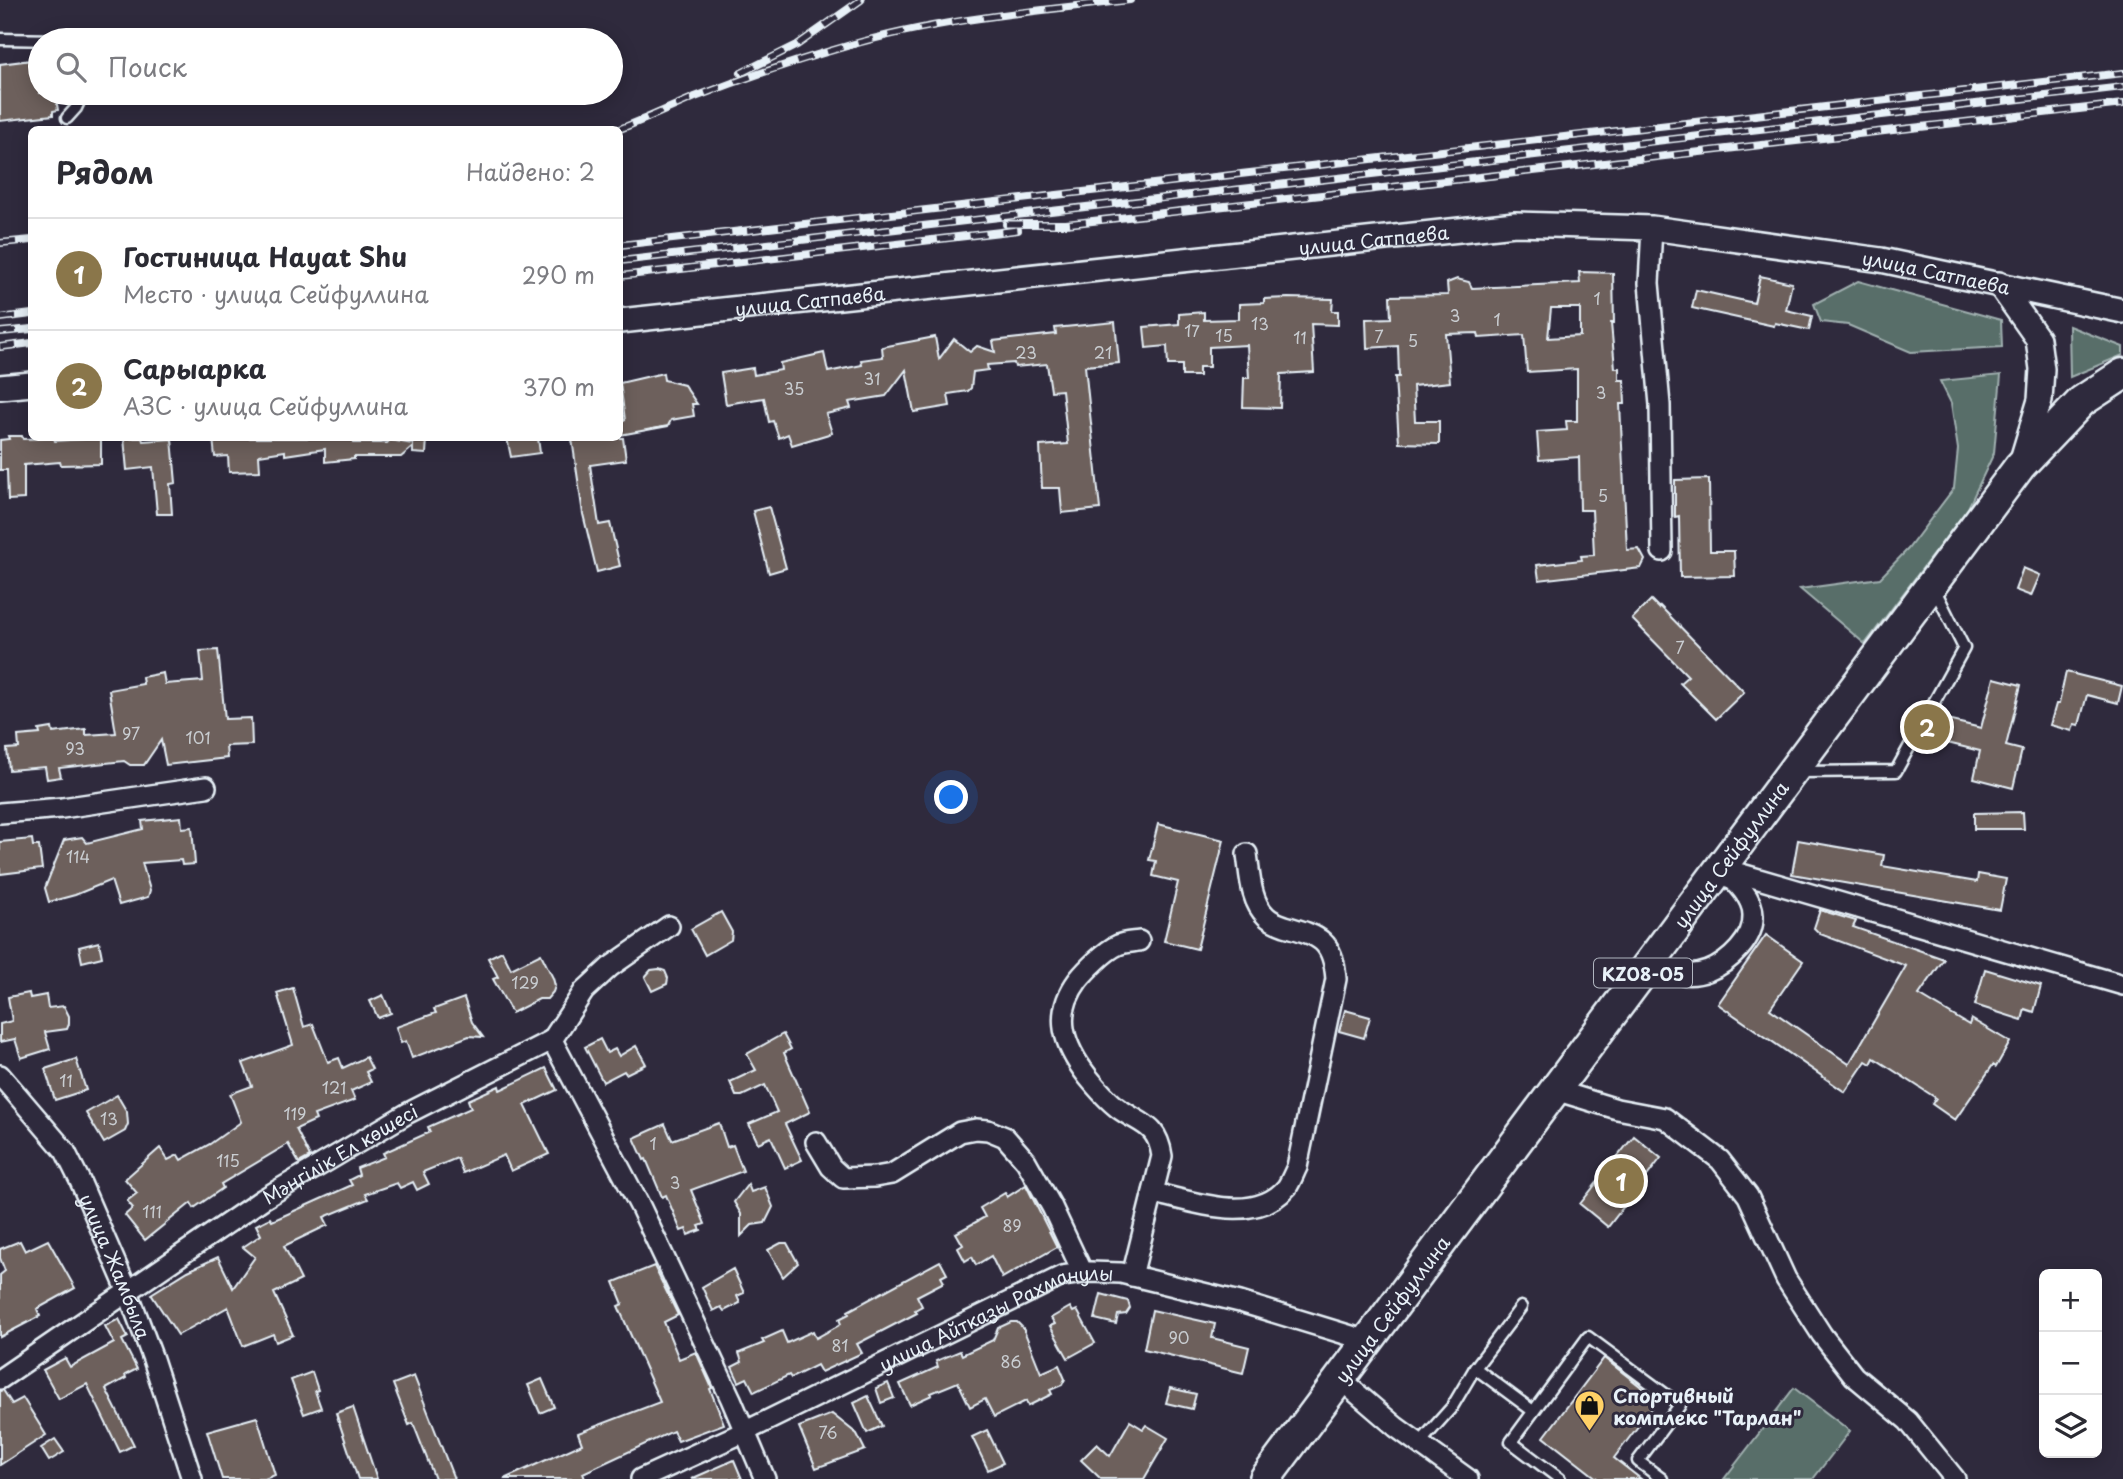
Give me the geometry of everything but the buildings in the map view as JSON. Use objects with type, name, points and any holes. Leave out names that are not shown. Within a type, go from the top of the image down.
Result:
[{"type":"main road","name":"KZ08-05","points":[[2020,466],[2082,401],[2123,374]]},
{"type":"main road","name":"улица Сейфуллина","points":[[1265,1479],[2020,466]]},
{"type":"street","name":"улица Сатпаева","points":[[623,321],[1515,224],[1652,229],[1881,260],[2123,311]]},
{"type":"street","points":[[1652,229],[1649,284],[1660,405],[1662,551]]},
{"type":"street","points":[[2000,284],[2038,339],[2042,369],[2040,400],[2020,466]]},
{"type":"street","points":[[0,387],[28,384]]},
{"type":"street","points":[[0,813],[62,808],[206,787]]},
{"type":"street","points":[[1153,1193],[1230,1209],[1255,1206],[1275,1197],[1287,1186],[1297,1167],[1336,979],[1335,963],[1332,951],[1319,938],[1277,923],[1266,916],[1252,891],[1247,854]]},
{"type":"street","points":[[1653,959],[1671,971],[1696,974],[1717,969],[1746,941],[1754,913],[1740,886],[1721,868]]},
{"type":"street","points":[[1721,868],[2123,985]]},
{"type":"street","points":[[668,926],[610,967],[584,990],[552,1040],[641,1208],[731,1399],[765,1479]]},
{"type":"street","points":[[1132,1276],[1162,1156],[1160,1143],[1145,1123],[1117,1107],[1097,1088],[1077,1063],[1066,1043],[1063,1028],[1072,989],[1086,970],[1118,944],[1139,941]]},
{"type":"street","name":"Мәңгілік Ел көшесі","points":[[0,1380],[274,1192],[408,1113],[552,1040]]},
{"type":"street","name":"улица Жамбыла","points":[[0,1075],[65,1151],[80,1181],[128,1292],[192,1479]]},
{"type":"street","points":[[1555,1090],[1617,1109],[1665,1118],[1720,1160],[1748,1196],[1786,1279],[1822,1335],[1854,1376],[1908,1421],[1955,1479]]},
{"type":"street","points":[[816,1142],[842,1178],[855,1178],[892,1174],[960,1132],[988,1130],[1005,1137],[1026,1161],[1052,1207],[1083,1273]]},
{"type":"street","name":"улица Айтказы Рахманулы","points":[[641,1479],[744,1432],[1062,1276],[1121,1273],[1240,1302],[1368,1341]]},
{"type":"street","points":[[1340,1379],[1396,1427],[1468,1479]]},
{"type":"lane","points":[[0,39],[28,39]]},
{"type":"lane","points":[[67,118],[77,105]]},
{"type":"lane","points":[[1793,772],[1896,771],[1964,648],[1932,584]]},
{"type":"lane","points":[[1419,1444],[1452,1408],[1475,1368],[1521,1307]]},
{"type":"lane","points":[[1560,1479],[1511,1442],[1588,1337],[1680,1405],[1638,1461],[1662,1479]]},
{"type":"lane","points":[[1475,1368],[1533,1411]]},
{"type":"green space","points":[[1858,281],[2001,320],[2002,347],[1911,352],[1848,325],[1821,322],[1814,304]]},
{"type":"green space","points":[[2069,326],[2123,347],[2123,355],[2070,377]]},
{"type":"green space","points":[[2001,375],[1994,453],[1968,508],[1865,644],[1800,589],[1880,578],[1908,549],[1954,488],[1958,449],[1951,403],[1940,381]]},
{"type":"green space","points":[[1794,1388],[1850,1431],[1813,1479],[1724,1479]]},
{"type":"railway","points":[[741,73],[797,45],[861,0]]},
{"type":"railway","points":[[623,128],[751,77],[828,51],[882,37],[987,17],[1130,0]]},
{"type":"railway","points":[[623,245],[2123,73]]},
{"type":"railway","points":[[623,261],[2123,87]]},
{"type":"railway","points":[[1006,224],[1066,224],[2123,104]]},
{"type":"railway","points":[[623,276],[1018,230]]},
{"type":"railway","points":[[0,243],[28,240]]},
{"type":"railway","points":[[0,318],[28,314]]},
{"type":"railway","points":[[0,332],[28,329]]},
{"type":"railway","points":[[0,347],[28,344]]},
{"type":"place","name":"Сарыарка","points":[[1927,727]]},
{"type":"place","name":"Гостиница Hayat Shu","points":[[1621,1181]]},
{"type":"place","name":"Спортивный комплекс \"Тарлан\"","points":[[1590,1433]]}]
